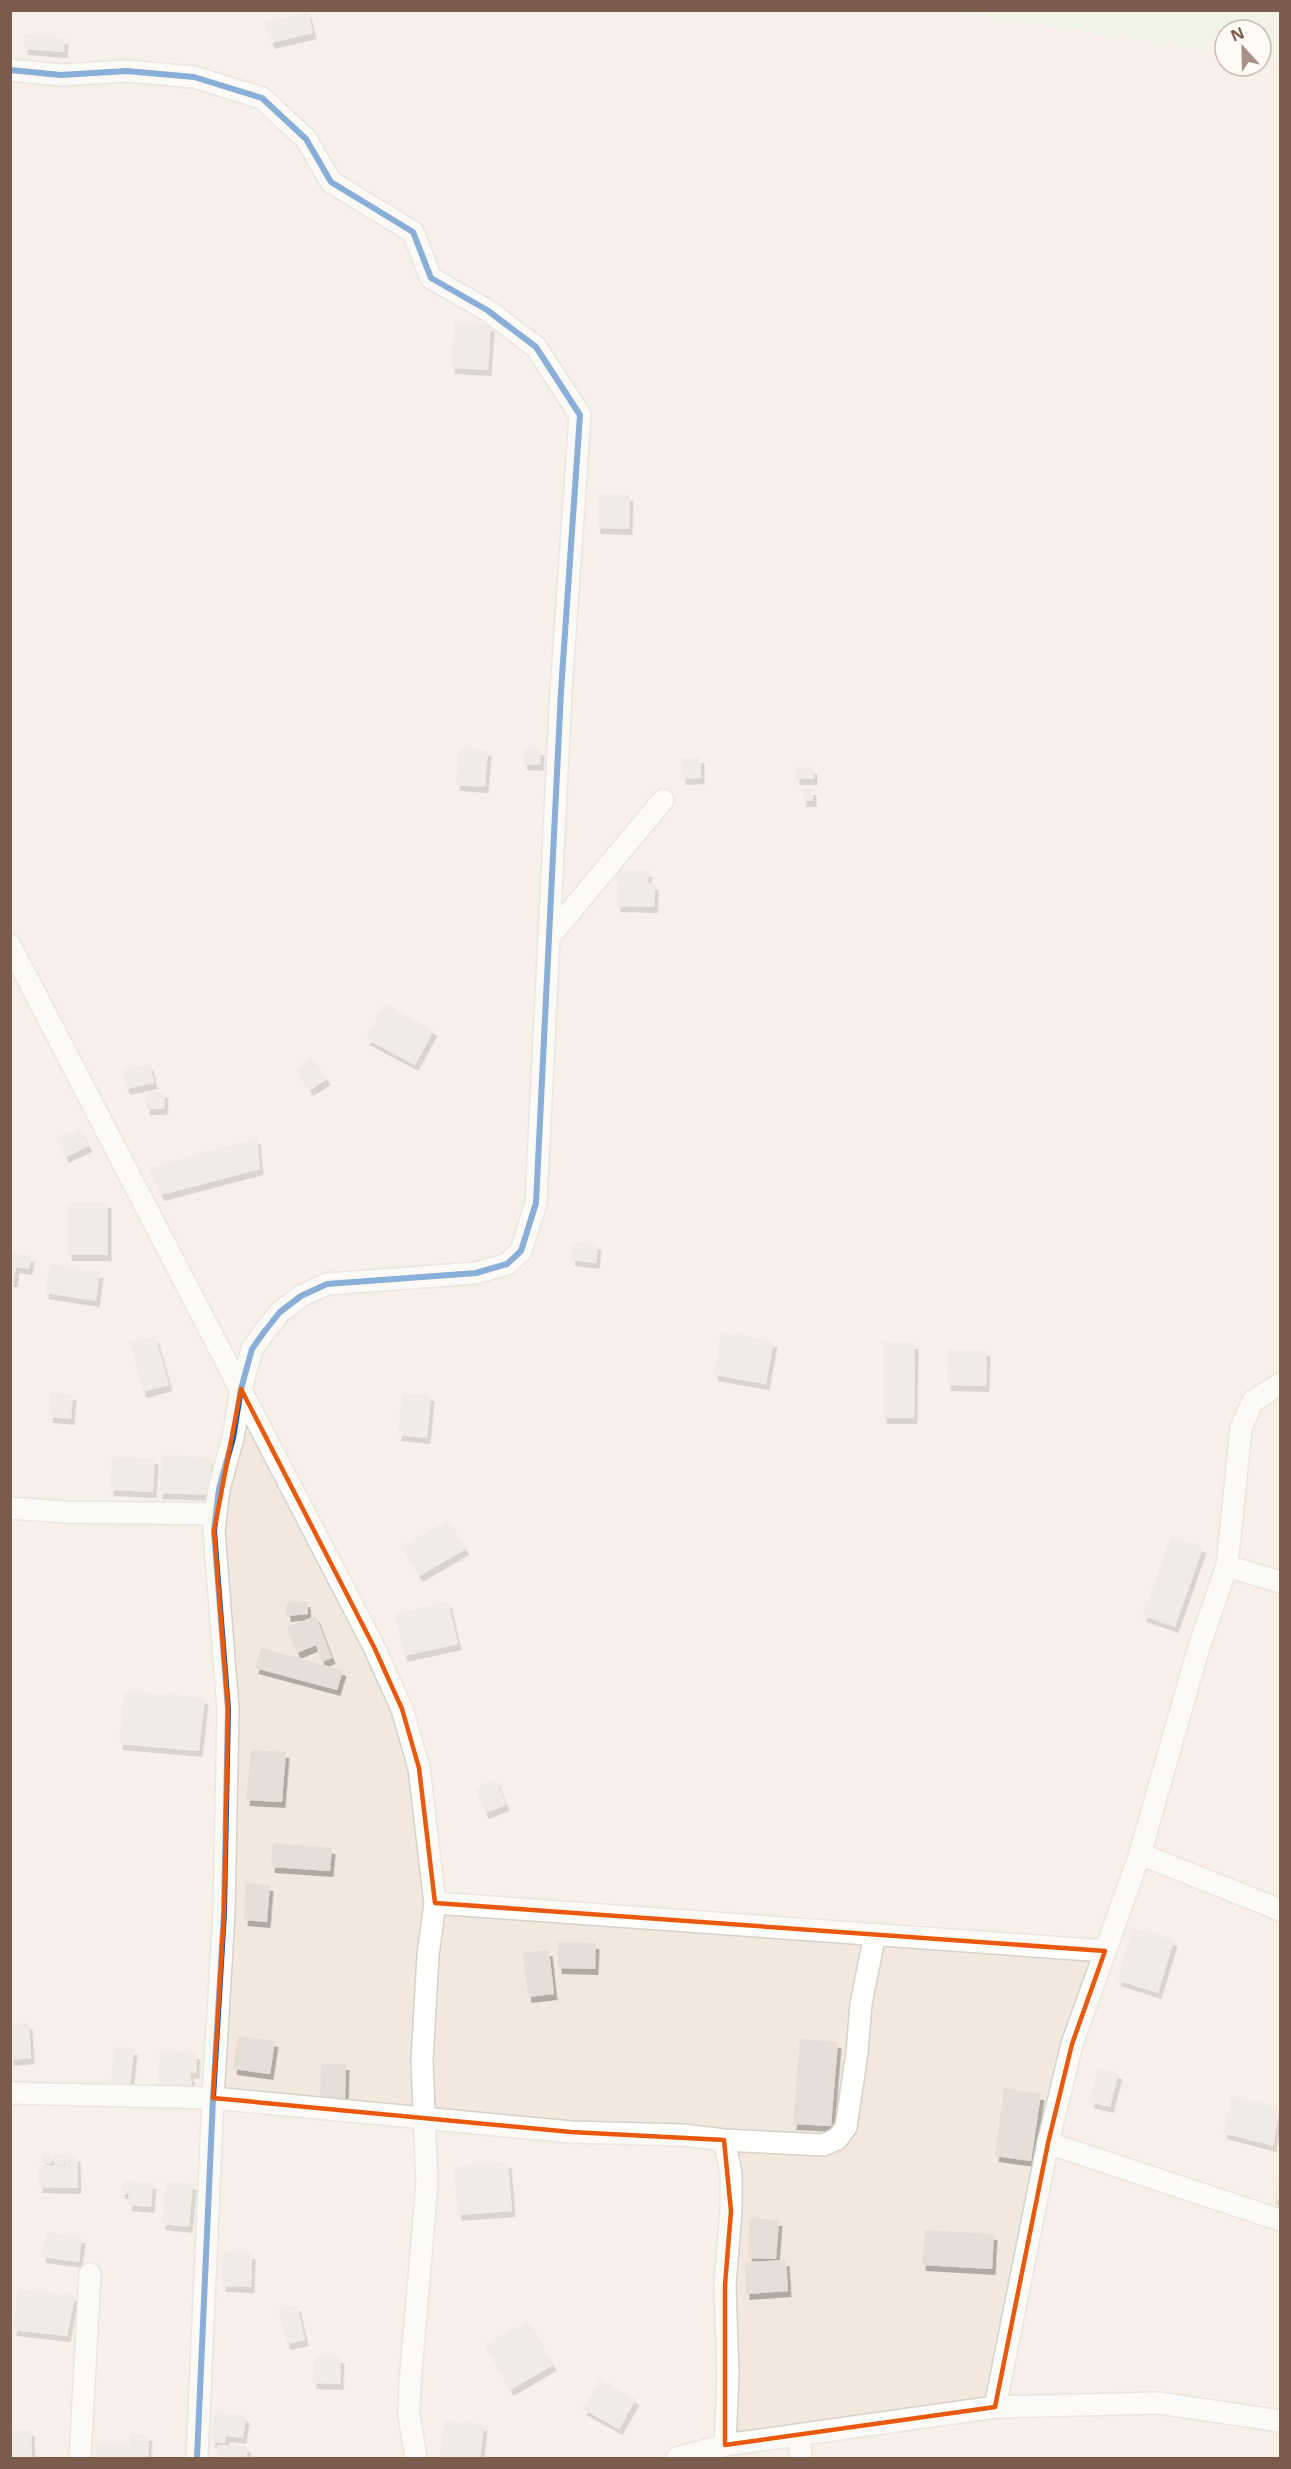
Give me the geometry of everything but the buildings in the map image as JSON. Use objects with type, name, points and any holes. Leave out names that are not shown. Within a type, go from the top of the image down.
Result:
[{"type":"street","points":[[10,70],[61,75],[127,71],[194,77],[262,98],[306,139],[331,182],[414,232],[431,278],[487,310],[536,347],[580,415],[561,690],[536,1203],[521,1251],[507,1264],[476,1273],[327,1284],[301,1296],[280,1312],[252,1349],[241,1389],[216,1515],[214,1531],[228,1709],[225,1913],[213,2098],[197,2458]]},
{"type":"street","points":[[550,936],[663,800]]},
{"type":"street","points":[[10,945],[374,1647],[402,1709],[419,1768],[435,1903],[428,1955],[423,2049],[423,2118],[427,2184],[410,2384],[410,2415],[416,2458]]},
{"type":"street","points":[[995,2407],[1048,2144],[1072,2044],[1140,1854],[1199,1647],[1227,1566],[1241,1428],[1253,1401],[1281,1384]]},
{"type":"street","points":[[10,1508],[65,1512],[216,1515]]},
{"type":"street","points":[[1227,1566],[1281,1582]]},
{"type":"street","points":[[1140,1854],[1281,1910]]},
{"type":"street","points":[[435,1903],[1105,1951]]},
{"type":"street","points":[[10,2093],[213,2098],[571,2132],[683,2135],[724,2140],[823,2145],[837,2139],[846,2127],[857,2053],[861,2004],[875,1934]]},
{"type":"street","points":[[724,2140],[730,2173],[732,2211],[725,2285],[728,2374],[725,2445]]},
{"type":"street","points":[[1048,2144],[1281,2220]]},
{"type":"street","points":[[80,2458],[90,2274]]},
{"type":"street","points":[[677,2458],[725,2445],[995,2407],[1160,2403],[1281,2421]]},
{"type":"street","points":[[799,2435],[801,2458]]},
{"type":"highlighted area","points":[[241,1389],[374,1647],[402,1709],[419,1768],[435,1903],[1105,1951],[1072,2044],[1048,2143],[995,2407],[725,2445],[725,2285],[731,2211],[724,2140],[571,2132],[213,2098],[224,1913],[228,1709],[214,1531]]},
{"type":"shaded area","points":[[11,11],[953,11],[1213,51],[1213,78],[1273,78],[1273,61],[1280,62],[1280,2458],[11,2458]]},
{"type":"green space","points":[[953,11],[1280,11],[1280,62],[1273,61],[1273,18],[1213,18],[1213,51]]},
{"type":"cycle path","points":[[10,70],[61,75],[127,71],[194,77],[262,98],[306,139],[331,182],[413,232],[431,278],[487,310],[536,347],[580,415],[561,691],[536,1203],[521,1251],[507,1264],[476,1273],[327,1284],[301,1296],[280,1312],[252,1349],[241,1389],[233,1438],[219,1489],[214,1531],[228,1709],[224,1913],[213,2098],[197,2458]]}]
